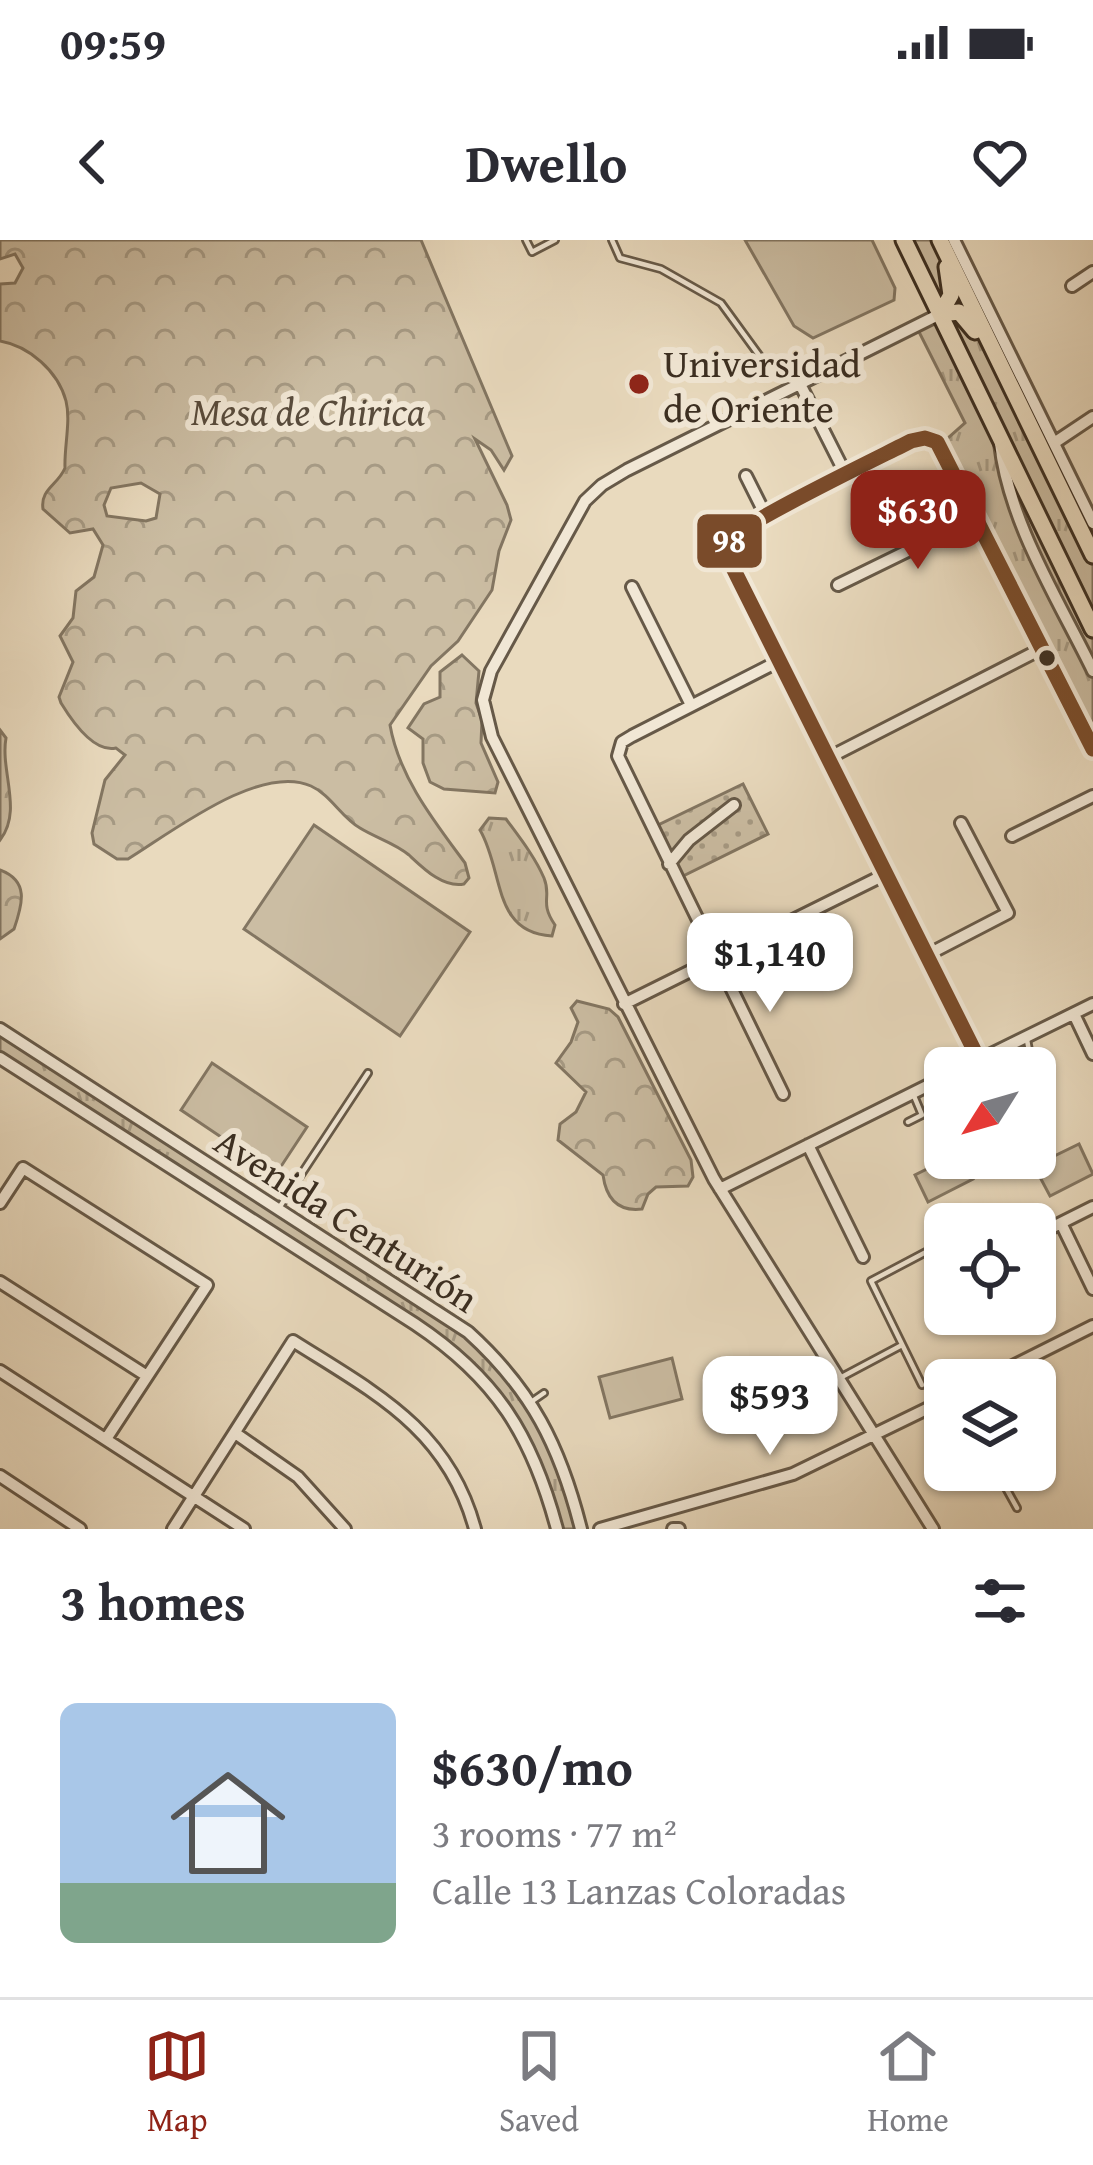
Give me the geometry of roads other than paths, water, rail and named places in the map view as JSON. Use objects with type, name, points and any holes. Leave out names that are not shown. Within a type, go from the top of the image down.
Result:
[{"type":"main road","points":[[904,240],[1093,629]]},
{"type":"main road","points":[[940,314],[951,295],[945,241]]},
{"type":"main road","points":[[945,241],[1093,555]]},
{"type":"main road","points":[[940,314],[964,315],[1008,381]]},
{"type":"main road","points":[[1077,596],[1093,616]]},
{"type":"street","points":[[945,241],[1093,523]]},
{"type":"street","points":[[1072,286],[1093,272]]},
{"type":"street","points":[[933,1529],[720,1189],[492,737],[483,700],[491,671],[594,492],[627,470],[940,314]]},
{"type":"street","points":[[800,384],[846,475]]},
{"type":"street","points":[[1054,443],[1093,417]]},
{"type":"street","points":[[999,434],[1004,478],[1093,671]]},
{"type":"street","points":[[972,1047],[728,556],[729,540],[766,515],[911,441],[930,439],[944,452],[1093,749]]},
{"type":"street","points":[[746,476],[766,515]]},
{"type":"street","points":[[838,585],[977,517]]},
{"type":"street","points":[[632,587],[691,705]]},
{"type":"street","points":[[828,758],[1043,649]]},
{"type":"street","points":[[779,661],[632,736],[620,746],[620,763],[783,1094]]},
{"type":"street","points":[[1012,836],[1093,796]]},
{"type":"street","points":[[669,864],[689,840],[734,805]]},
{"type":"street","points":[[927,956],[1008,914],[961,823]]},
{"type":"street","points":[[624,1004],[886,874]]},
{"type":"street","points":[[1006,1047],[1093,1004]]},
{"type":"street","points":[[1073,1014],[1093,1054]]},
{"type":"street","name":"Avenida Centurión","points":[[0,1029],[468,1332],[505,1367],[531,1402],[560,1455],[581,1529]]},
{"type":"street","name":"Avenida Centurión","points":[[0,1058],[462,1358],[499,1397],[525,1438],[545,1484],[557,1529]]},
{"type":"street","points":[[720,1189],[924,1087]]},
{"type":"street","points":[[808,1145],[863,1257]]},
{"type":"street","points":[[0,1203],[23,1168],[207,1285],[106,1439]]},
{"type":"street","points":[[1056,1226],[1093,1207]]},
{"type":"street","points":[[1061,1223],[1093,1288]]},
{"type":"street","points":[[0,1282],[147,1376]]},
{"type":"street","points":[[1028,1359],[1093,1326]]},
{"type":"street","points":[[173,1529],[293,1341],[422,1431],[456,1478],[475,1529]]},
{"type":"street","points":[[2,1376],[244,1529]]},
{"type":"street","points":[[600,1529],[770,1483],[924,1411]]},
{"type":"street","points":[[236,1432],[308,1486],[345,1529]]},
{"type":"street","points":[[0,1476],[80,1529]]},
{"type":"lane","points":[[526,240],[532,252],[555,240]]},
{"type":"lane","points":[[612,240],[620,258],[661,269],[722,302],[772,373]]},
{"type":"lane","points":[[1026,1037],[1028,1047]]},
{"type":"lane","points":[[278,1209],[368,1073]]},
{"type":"lane","points":[[908,1122],[922,1111],[912,1093]]},
{"type":"lane","points":[[922,1384],[871,1280],[924,1253]]},
{"type":"lane","points":[[838,1379],[902,1344]]},
{"type":"lane","points":[[531,1402],[544,1393]]},
{"type":"lane","points":[[1008,1491],[1017,1508]]},
{"type":"place","name":"Universidad de Oriente","points":[[639,384]]},
{"type":"park label","name":"Mesa de Chirica","points":[[308,410]]}]
